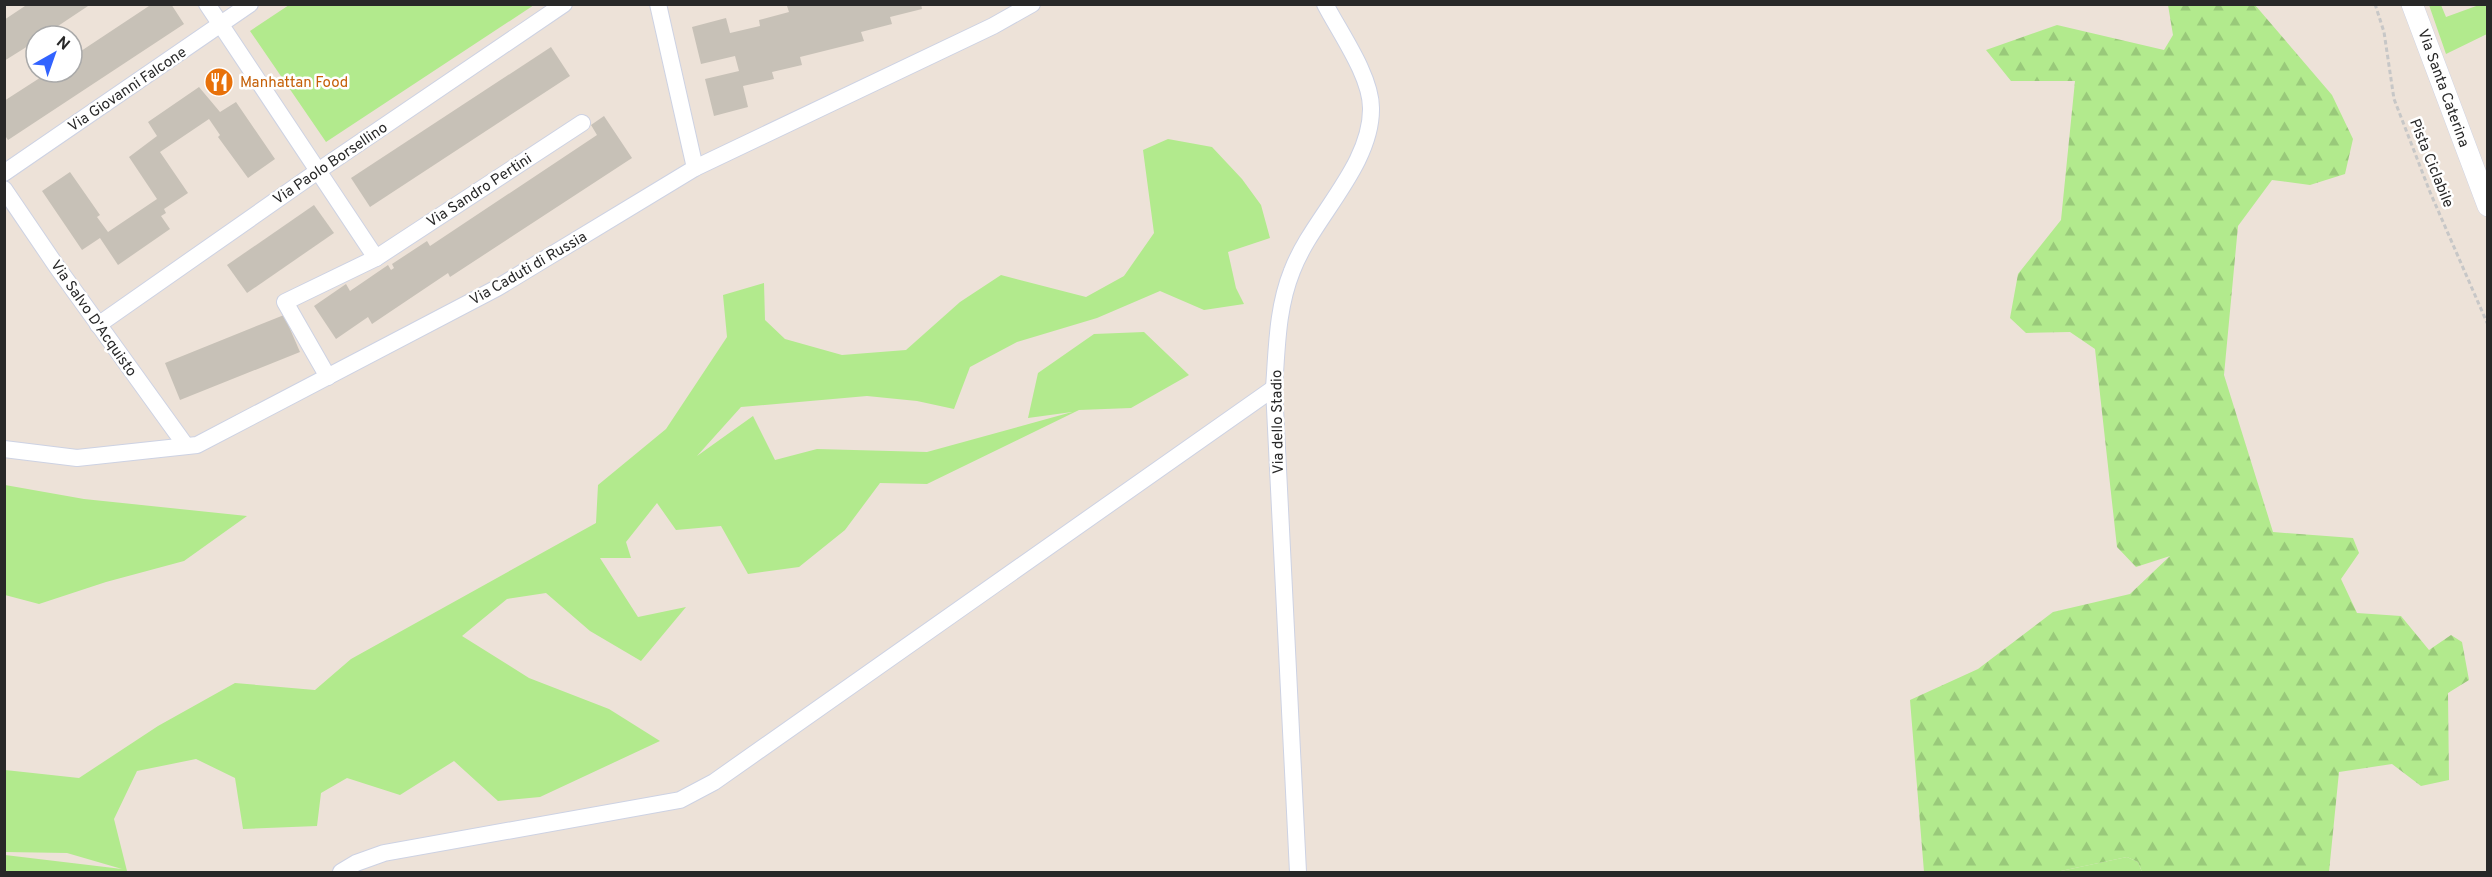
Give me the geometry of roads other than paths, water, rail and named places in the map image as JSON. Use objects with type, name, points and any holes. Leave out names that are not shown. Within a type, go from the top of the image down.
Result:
[{"type":"street","points":[[207,4],[376,258]]},
{"type":"street","name":"Via Giovanni Falcone","points":[[4,173],[250,4]]},
{"type":"street","name":"Via Paolo Borsellino","points":[[98,325],[318,171],[564,4]]},
{"type":"street","points":[[658,4],[695,168]]},
{"type":"street","name":"Via Caduti di Russia","points":[[4,448],[77,458],[197,445],[497,288],[695,168],[993,26],[1032,4]]},
{"type":"street","name":"Via dello Stadio","points":[[1298,873],[1274,388],[1280,310],[1292,271],[1308,235],[1349,176],[1363,150],[1371,108],[1364,78],[1325,4]]},
{"type":"street","name":"Via Santa Caterina","points":[[2412,4],[2487,206]]},
{"type":"street","name":"Via Sandro Pertini","points":[[328,376],[285,302],[376,258],[582,123]]},
{"type":"street","name":"Via Salvo D'Acquisto","points":[[4,189],[98,325],[186,446]]},
{"type":"street","points":[[341,873],[356,863],[384,854],[680,800],[714,782],[1274,388]]},
{"type":"place","name":"Manhattan Food","points":[[219,82]]}]
